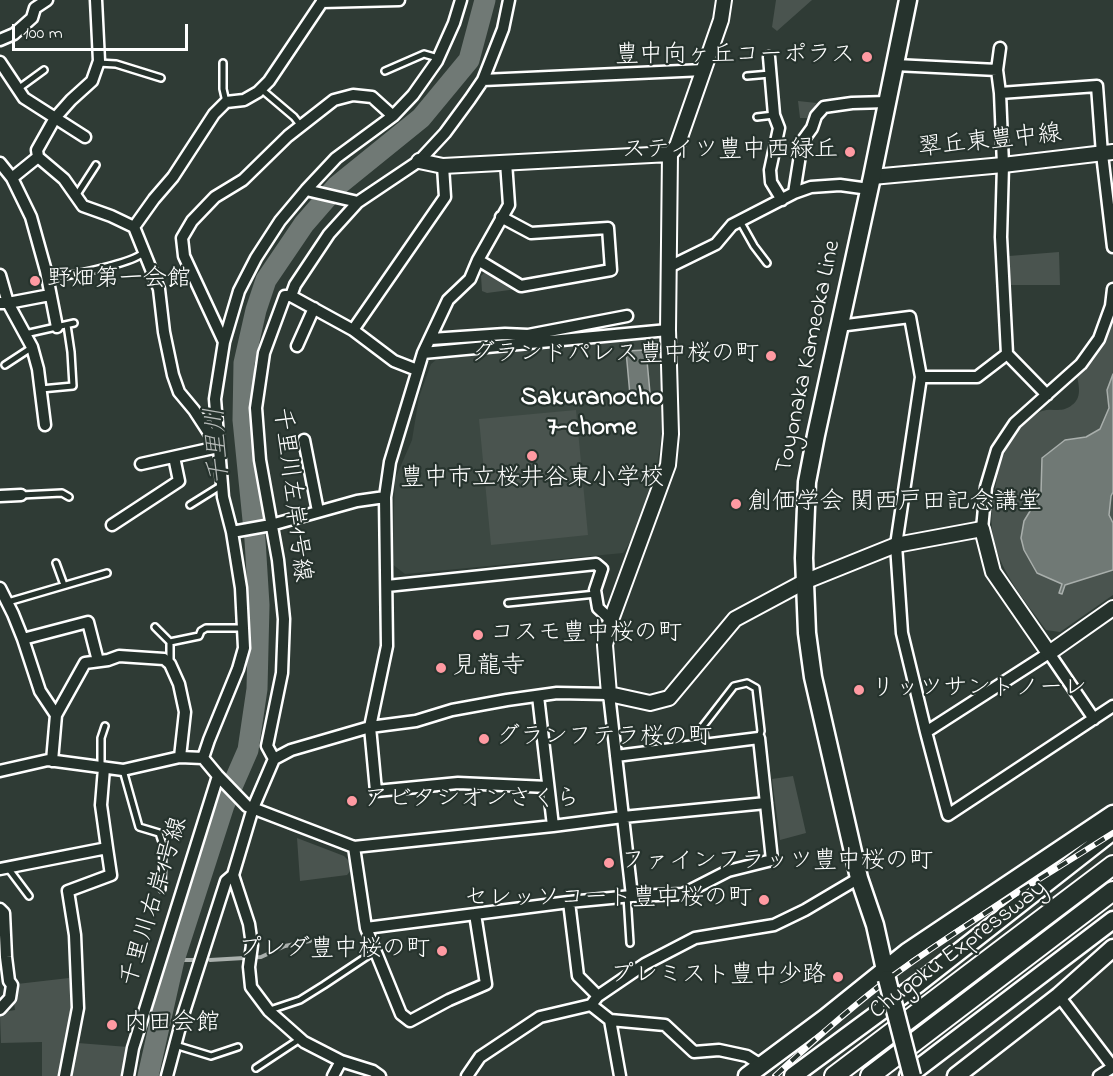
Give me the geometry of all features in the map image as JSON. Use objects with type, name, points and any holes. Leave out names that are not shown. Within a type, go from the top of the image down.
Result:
[{"type":"highway","name":"Chugoku Expressway","points":[[834,1076],[1113,865]]},
{"type":"highway","name":"Chugoku Expressway","points":[[870,1076],[1113,891]]},
{"type":"main road","name":"Toyonaka Kameoka Line","points":[[908,0],[807,482],[804,582],[807,633],[813,677],[859,878],[874,926],[910,1076]]},
{"type":"main road","points":[[747,1076],[886,975],[907,952],[1113,814]]},
{"type":"main road","points":[[792,1076],[919,983],[1113,831]]},
{"type":"main road","points":[[910,1076],[1113,920]]},
{"type":"main road","points":[[956,1076],[1059,996],[1113,948]]},
{"type":"street","points":[[0,40],[14,34],[32,18],[35,8],[46,0]]},
{"type":"street","points":[[96,0],[98,63],[92,81],[55,118],[37,150],[38,157],[63,179],[83,206],[134,227],[159,289],[164,332],[179,392],[194,410],[218,447]]},
{"type":"street","points":[[134,227],[173,177],[214,114],[226,102],[244,100],[269,81],[322,1],[399,0]]},
{"type":"street","points":[[203,758],[244,648],[241,588],[232,532],[223,497],[215,399],[224,342],[239,291],[279,221],[306,189],[336,158],[393,116],[413,95],[438,58],[454,23],[461,0]]},
{"type":"street","name":"千里川左岸1号線","points":[[274,759],[267,746],[282,673],[284,618],[278,560],[260,460],[256,408],[264,353],[285,296],[291,296],[295,285],[329,234],[358,202],[419,161],[445,133],[483,80],[503,28],[509,0]]},
{"type":"street","points":[[629,896],[623,817],[604,645],[668,465],[671,434],[668,330],[670,154],[677,146],[704,70],[721,20],[724,0]]},
{"type":"street","points":[[1000,48],[997,70],[1003,165],[1001,237],[1007,354],[1047,395]]},
{"type":"street","points":[[769,57],[774,115],[779,128],[770,170],[771,182],[782,200]]},
{"type":"street","points":[[0,62],[24,98],[85,137]]},
{"type":"street","points":[[895,65],[997,70]]},
{"type":"street","points":[[483,80],[704,70]]},
{"type":"street","points":[[1000,93],[1097,86],[1107,153],[1113,247]]},
{"type":"street","points":[[224,342],[184,256],[182,238],[192,221],[214,197],[243,180],[288,136],[334,100],[353,95],[372,97],[393,116]]},
{"type":"street","points":[[794,193],[804,139],[812,128],[816,116],[824,107],[887,102]]},
{"type":"street","name":"翠丘東豊中線","points":[[871,183],[1107,153]]},
{"type":"street","points":[[419,161],[443,166],[670,154]]},
{"type":"street","points":[[12,178],[38,157]]},
{"type":"street","points":[[506,162],[509,205],[470,279],[448,300],[423,353],[390,462],[385,497],[387,646],[370,727],[376,791],[458,783],[548,787]]},
{"type":"street","points":[[0,164],[12,178],[31,217],[50,295],[62,326]]},
{"type":"street","points":[[353,330],[445,197],[443,166]]},
{"type":"street","points":[[669,267],[716,244],[732,225],[794,193],[811,187],[871,183]]},
{"type":"street","points":[[306,189],[358,202]]},
{"type":"street","points":[[478,260],[521,286],[611,270],[608,228],[531,232],[501,217]]},
{"type":"street","points":[[0,275],[4,303],[33,347],[45,424]]},
{"type":"street","points":[[1094,719],[993,572],[982,529],[986,487],[997,450],[1016,423],[1081,364],[1099,339],[1111,306],[1113,289]]},
{"type":"street","points":[[4,303],[50,295]]},
{"type":"street","points":[[291,296],[353,330],[394,361],[417,370]]},
{"type":"street","points":[[297,346],[314,308]]},
{"type":"street","points":[[431,339],[505,334],[528,335],[627,316]]},
{"type":"street","points":[[839,326],[910,317],[921,377],[896,545],[902,633],[948,815],[1113,706]]},
{"type":"street","points":[[423,353],[668,330]]},
{"type":"street","points":[[921,377],[977,377],[1007,354]]},
{"type":"street","points":[[304,440],[318,512]]},
{"type":"street","points":[[141,464],[218,447]]},
{"type":"street","points":[[112,525],[179,481],[174,457]]},
{"type":"street","points":[[0,496],[21,495]]},
{"type":"street","points":[[232,532],[271,525],[357,501],[385,497]]},
{"type":"street","points":[[380,1076],[373,1071],[341,1061],[300,1039],[269,1011],[251,987],[249,967],[252,945],[249,924],[233,875],[250,807],[274,759],[291,750],[370,727],[416,722],[452,710],[507,700],[557,693],[609,694],[650,704],[669,698],[735,619],[804,582],[896,545],[982,529]]},
{"type":"street","points":[[387,586],[596,564],[602,569],[595,590],[598,608],[611,620]]},
{"type":"street","points":[[0,588],[23,639],[40,691],[56,715]]},
{"type":"street","points":[[926,732],[1049,653],[1113,608]]},
{"type":"street","points":[[23,639],[88,622],[98,661]]},
{"type":"street","points":[[52,761],[56,715],[85,663],[119,656],[164,659],[170,664],[179,684],[185,712],[180,757]]},
{"type":"street","points":[[538,696],[553,826]]},
{"type":"street","points":[[366,928],[568,902],[683,894],[728,871],[772,860],[759,738],[616,756]]},
{"type":"street","points":[[0,771],[48,760],[123,770],[180,757],[203,758],[250,807],[354,847],[766,803]]},
{"type":"street","points":[[65,1076],[78,1008],[75,935],[68,891],[111,875],[101,805],[103,768]]},
{"type":"street","name":"千里川右岸1号線","points":[[128,1076],[133,1048],[219,777]]},
{"type":"street","points":[[354,847],[366,928],[401,1014],[410,1021],[486,984],[475,914]]},
{"type":"street","points":[[4,869],[107,848]]},
{"type":"street","points":[[167,1076],[184,1012],[226,881],[233,875]]},
{"type":"street","points":[[467,1076],[480,1057],[540,1017],[595,1000],[645,964],[695,938],[774,925],[805,910],[859,878]]},
{"type":"street","points":[[568,902],[578,976],[610,1020],[620,1076]]},
{"type":"street","points":[[0,909],[4,913],[6,957],[9,981],[12,985],[10,998],[0,1010]]},
{"type":"street","points":[[1059,996],[1113,1067],[1099,1076]]},
{"type":"street","points":[[610,1020],[665,1025],[694,1052],[719,1050],[747,1056],[761,1065]]},
{"type":"street","points":[[333,1076],[341,1061]]},
{"type":"lane","points":[[385,71],[424,54],[438,58]]},
{"type":"lane","points":[[98,63],[116,64],[161,78]]},
{"type":"lane","points":[[224,63],[223,90],[226,102]]},
{"type":"lane","points":[[18,89],[44,70]]},
{"type":"lane","points":[[747,76],[770,74]]},
{"type":"lane","points":[[261,89],[294,117],[300,126]]},
{"type":"lane","points":[[757,117],[774,115]]},
{"type":"lane","points":[[76,196],[96,165]]},
{"type":"lane","points":[[740,221],[767,263]]},
{"type":"lane","points":[[47,280],[117,264],[144,252]]},
{"type":"lane","points":[[25,334],[74,323]]},
{"type":"lane","points":[[41,389],[74,386],[71,352],[62,326]]},
{"type":"lane","points":[[5,365],[33,347]]},
{"type":"lane","points":[[190,505],[222,485]]},
{"type":"lane","points":[[21,495],[62,493],[69,497]]},
{"type":"lane","points":[[56,563],[64,585]]},
{"type":"lane","points":[[7,602],[107,573]]},
{"type":"lane","points":[[508,603],[596,594]]},
{"type":"lane","points":[[155,627],[170,642],[170,664]]},
{"type":"lane","points":[[170,642],[199,636],[206,628],[243,628]]},
{"type":"lane","points":[[706,745],[703,726],[734,686],[747,683],[756,688],[761,731],[759,738]]},
{"type":"lane","points":[[103,768],[101,738],[105,726]]},
{"type":"lane","points":[[123,770],[139,827],[159,833],[163,845],[162,889]]},
{"type":"lane","points":[[4,869],[29,896]]},
{"type":"lane","points":[[629,896],[630,943]]},
{"type":"lane","points":[[269,1011],[300,1000],[375,951]]},
{"type":"lane","points":[[256,1068],[300,1039]]},
{"type":"lane","points":[[175,1045],[211,1056],[238,1047]]},
{"type":"shaded area","points":[[776,0],[812,0],[777,31],[772,27]]},
{"type":"shaded area","points":[[798,101],[817,103],[815,105],[818,107],[812,118],[800,118]]},
{"type":"shaded area","points":[[1059,252],[1060,285],[1010,285],[1009,256]]},
{"type":"shaded area","points":[[487,271],[517,289],[487,293],[482,291],[481,276]]},
{"type":"shaded area","points":[[1113,316],[1113,595],[1060,632],[1046,630],[1020,595],[999,557],[992,529],[997,478],[1006,449],[1023,425],[1040,412],[1068,408],[1075,402],[1079,392],[1077,376],[1100,349]]},
{"type":"shaded area","name":"豊中市立桜井谷東小学校","points":[[656,338],[661,345],[662,433],[656,471],[635,535],[623,553],[405,574],[392,564],[395,479],[412,440],[419,397],[431,364],[437,359]]},
{"type":"shaded area","points":[[646,350],[650,393],[630,395],[626,351]]},
{"type":"shaded area","points":[[1113,374],[1113,492],[1109,515],[1113,523],[1113,570],[1065,585],[1062,594],[1059,593],[1062,584],[1037,573],[1024,550],[1021,538],[1024,521],[1041,493],[1042,458],[1065,440],[1086,437],[1100,429],[1109,408],[1107,390]]},
{"type":"shaded area","points":[[576,410],[588,535],[491,545],[479,419]]},
{"type":"shaded area","points":[[793,776],[806,833],[780,840],[772,779]]},
{"type":"shaded area","points":[[297,838],[344,856],[351,863],[352,869],[347,875],[300,881]]},
{"type":"shaded area","points":[[69,978],[72,1003],[60,1076],[42,1076],[42,1042],[1,1043],[0,1015],[15,1010],[13,996],[17,984]]},
{"type":"shaded area","points":[[78,1043],[128,1047],[123,1076],[71,1076]]},
{"type":"waterway","name":"千里川","points":[[148,1076],[174,960],[224,805],[248,750],[257,689],[259,605],[243,420],[244,363],[256,310],[266,280],[304,224],[337,186],[421,118],[469,60],[485,0]]},
{"type":"waterway","points":[[210,960],[261,957],[285,946],[310,941]]},
{"type":"waterway","points":[[174,960],[196,960]]},
{"type":"railway","points":[[775,1076],[863,999],[920,956],[1113,833]]},
{"type":"place","name":"豊中向ヶ丘コーポラス","points":[[867,57]]},
{"type":"place","name":"ステイツ豊中西緑丘","points":[[850,152]]},
{"type":"place","name":"野畑第一会館","points":[[35,281]]},
{"type":"place","name":"グランドパレス豊中桜の町","points":[[771,356]]},
{"type":"place","name":"豊中市立桜井谷東小学校","points":[[532,456]]},
{"type":"place","name":"創価学会 関西戸田記念講堂","points":[[736,504]]},
{"type":"place","name":"コスモ豊中桜の町","points":[[478,635]]},
{"type":"place","name":"見龍寺","points":[[441,668]]},
{"type":"place","name":"リッツサントノーレ","points":[[859,690]]},
{"type":"place","name":"グランフテラ桜の町","points":[[484,739]]},
{"type":"place","name":"アビタシオンさくら","points":[[352,801]]},
{"type":"place","name":"ファインフラッツ豊中桜の町","points":[[609,863]]},
{"type":"place","name":"セレッソコート豊中桜の町","points":[[764,900]]},
{"type":"place","name":"プレダ豊中桜の町","points":[[442,951]]},
{"type":"place","name":"プレミスト豊中少路","points":[[838,977]]},
{"type":"place","name":"内田会館","points":[[112,1025]]},
{"type":"district","name":"Sakuranocho 7-chome","points":[[592,415]]}]
